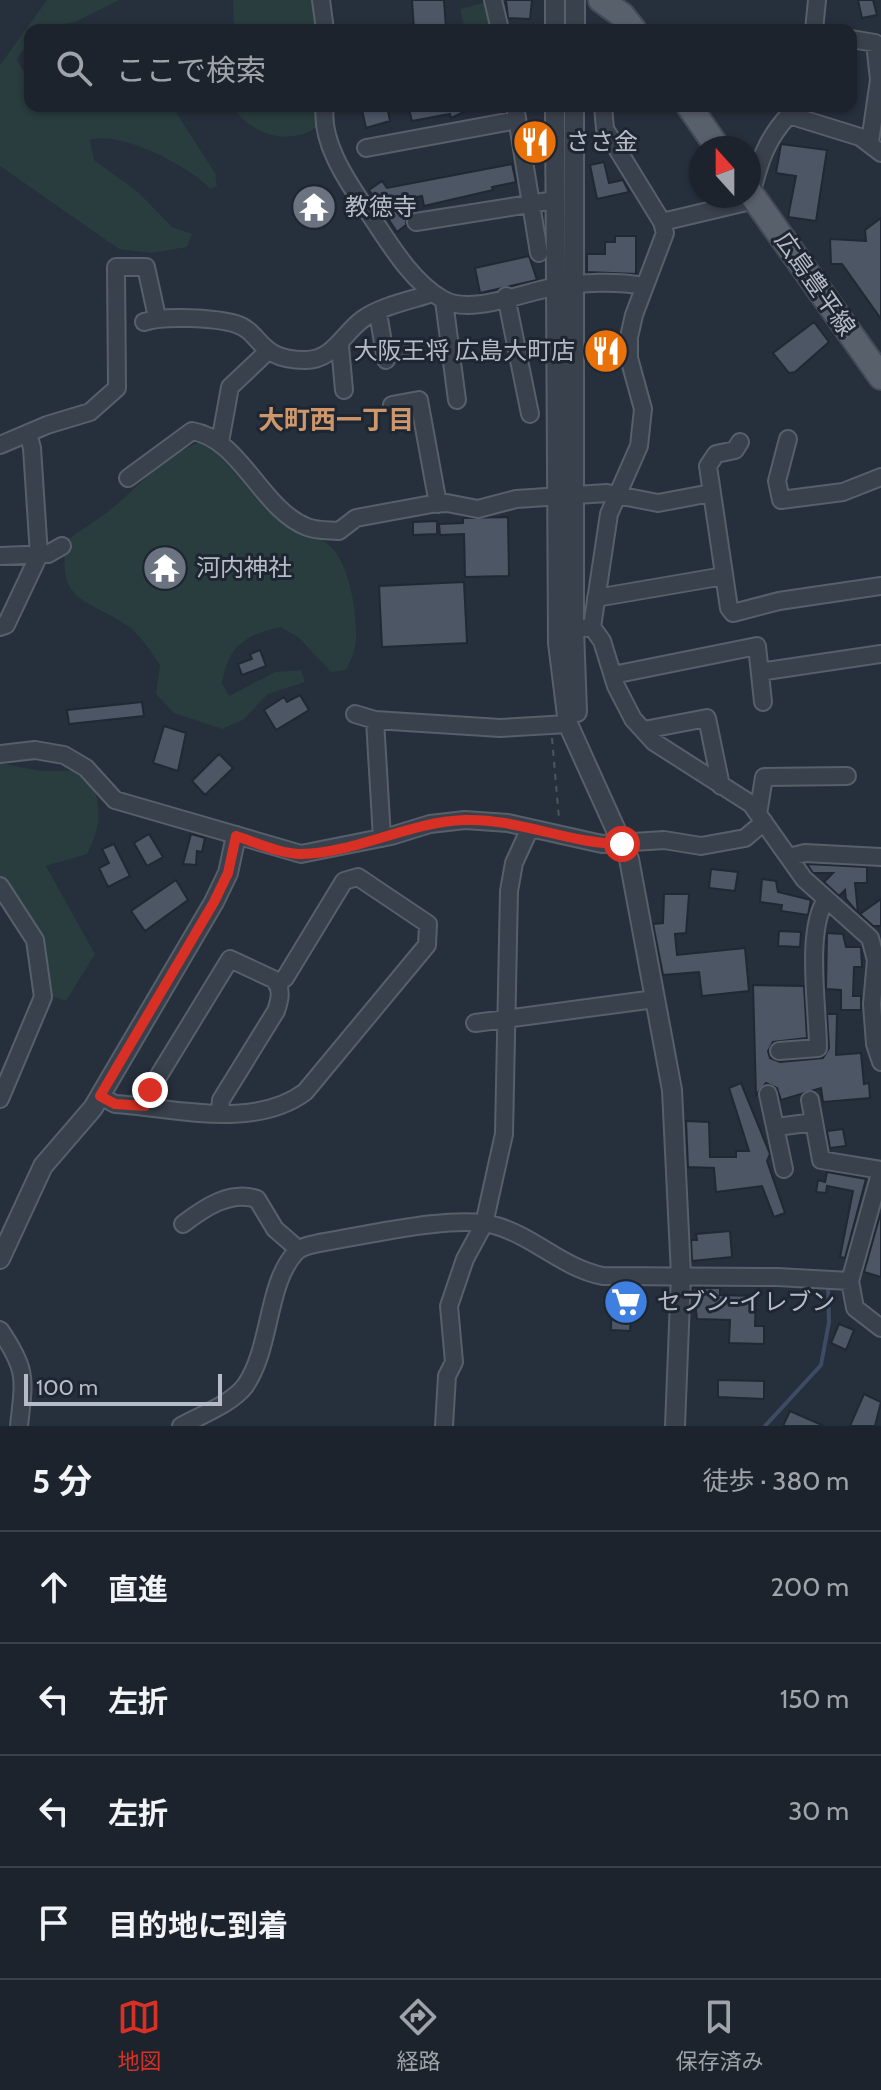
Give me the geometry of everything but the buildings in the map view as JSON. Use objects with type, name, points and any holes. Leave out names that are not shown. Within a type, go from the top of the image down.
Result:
[{"type":"main road","points":[[601,0],[629,24]]},
{"type":"main road","points":[[693,112],[710,136]]},
{"type":"main road","name":"広島豊平線","points":[[761,208],[881,377]]},
{"type":"street","points":[[321,0],[324,24]]},
{"type":"street","points":[[493,0],[499,24]]},
{"type":"street","points":[[555,0],[555,24]]},
{"type":"street","points":[[575,0],[575,24]]},
{"type":"street","points":[[815,24],[817,0]]},
{"type":"street","points":[[761,160],[773,132],[789,115],[808,112],[876,148],[879,80],[875,43],[857,40]]},
{"type":"street","points":[[325,112],[326,137],[361,201],[404,264],[438,297],[457,400]]},
{"type":"street","points":[[555,112],[555,200],[565,286]]},
{"type":"street","points":[[574,112],[565,286],[565,495],[558,643],[559,725],[579,747],[629,859],[672,1090],[681,1275],[675,1426]]},
{"type":"street","points":[[583,628],[596,598],[609,514],[639,446],[643,409],[629,358],[629,337],[665,233],[662,222],[605,129],[604,112]]},
{"type":"street","points":[[366,148],[516,113],[539,253]]},
{"type":"street","points":[[416,222],[555,200]]},
{"type":"street","points":[[662,222],[709,208]]},
{"type":"street","points":[[0,445],[90,412],[117,388],[116,267],[146,267],[151,320],[239,324],[267,352],[283,359],[309,361],[340,346],[363,319],[438,297],[470,305],[565,286],[629,283],[645,286]]},
{"type":"street","points":[[506,296],[530,414]]},
{"type":"street","points":[[378,313],[386,356],[408,349]]},
{"type":"street","points":[[340,346],[344,390]]},
{"type":"street","points":[[220,442],[230,387],[267,352]]},
{"type":"street","points":[[392,405],[419,400],[438,504]]},
{"type":"street","points":[[128,478],[192,431],[220,442],[267,493],[275,506],[310,528],[339,531],[356,518],[438,504],[478,509],[516,499],[616,494],[658,503],[711,493]]},
{"type":"street","points":[[0,627],[6,625],[39,555],[32,448],[28,433]]},
{"type":"street","points":[[788,439],[777,481],[781,500],[843,492],[881,477]]},
{"type":"street","points":[[740,442],[735,450],[716,454],[708,466],[729,608],[733,613],[779,601],[881,586]]},
{"type":"street","points":[[565,495],[583,628],[579,747]]},
{"type":"street","points":[[0,556],[39,555],[62,546]]},
{"type":"street","points":[[596,598],[724,576]]},
{"type":"street","points":[[583,628],[602,641],[633,719],[654,742],[751,804],[804,879],[826,900],[876,934],[872,1004],[875,1044],[881,1062]]},
{"type":"street","points":[[613,675],[757,646],[763,702]]},
{"type":"street","points":[[760,672],[881,654]]},
{"type":"street","points":[[355,714],[375,720],[500,728],[559,725]]},
{"type":"street","points":[[644,730],[707,718],[721,786]]},
{"type":"street","points":[[375,720],[382,838]]},
{"type":"street","points":[[0,754],[35,750],[64,755],[86,768],[115,800],[301,854],[382,838],[430,824],[465,820],[530,828],[602,844],[647,840],[701,846],[731,843],[745,838],[761,818],[764,777],[847,776]]},
{"type":"street","points":[[444,1426],[447,1376],[454,1362],[449,1306],[465,1259],[484,1224],[504,1134],[509,891],[514,863],[530,828]]},
{"type":"street","points":[[0,1259],[43,1166],[100,1096],[214,902],[228,873],[236,836]]},
{"type":"street","points":[[789,857],[805,853],[881,857]]},
{"type":"street","points":[[100,1096],[115,1104],[220,1112],[271,1110],[289,1104],[305,1092],[427,945],[430,935],[428,924],[358,877],[344,881],[285,978],[278,984]]},
{"type":"street","points":[[0,886],[5,906],[35,940],[43,997],[0,1099]]},
{"type":"street","points":[[779,1051],[818,1048],[815,962],[818,911],[826,900]]},
{"type":"street","points":[[145,1106],[150,1090],[230,959],[278,984],[281,995],[276,1011],[221,1100],[220,1112]]},
{"type":"street","points":[[475,1023],[531,1013],[655,999]]},
{"type":"street","points":[[768,1094],[784,1169]]},
{"type":"street","points":[[810,1100],[821,1160],[881,1170],[850,1281],[855,1308],[881,1328]]},
{"type":"street","points":[[777,1127],[814,1122]]},
{"type":"street","points":[[183,1224],[207,1205],[249,1196],[257,1199],[275,1229],[298,1249]]},
{"type":"street","points":[[298,1249],[468,1221],[523,1239],[577,1271],[603,1276],[681,1275],[850,1281]]},
{"type":"street","points":[[181,1426],[244,1387],[263,1348],[281,1279],[298,1249]]},
{"type":"street","points":[[0,1330],[16,1354],[24,1375],[19,1426]]},
{"type":"path","points":[[559,725],[560,825]]},
{"type":"shaded area","points":[[47,0],[119,0],[75,22],[30,24]]},
{"type":"shaded area","points":[[233,0],[318,0],[323,24],[234,24]]},
{"type":"shaded area","points":[[486,2],[491,24],[464,24],[460,9]]},
{"type":"shaded area","points":[[24,32],[24,49],[17,59],[24,71],[24,112],[176,112],[215,173],[217,186],[210,189],[187,170],[135,145],[103,138],[90,140],[94,160],[138,192],[172,227],[192,234],[187,247],[151,253],[119,249],[0,166],[0,65]]},
{"type":"shaded area","points":[[237,112],[322,112],[321,124],[297,136],[285,137],[261,131]]},
{"type":"shaded area","points":[[200,442],[220,457],[276,518],[318,538],[334,550],[346,573],[355,616],[356,644],[346,670],[331,672],[298,637],[280,627],[256,634],[240,644],[229,660],[222,683],[229,696],[275,672],[301,670],[305,682],[268,694],[243,720],[222,729],[174,713],[156,694],[160,665],[133,630],[78,597],[66,577],[64,562],[66,542],[111,509],[163,463]]},
{"type":"shaded area","points":[[0,763],[41,771],[71,771],[93,784],[96,794],[98,820],[87,854],[46,866],[95,954],[66,1001],[44,993],[37,940],[0,878]]},
{"type":"waterway","points":[[765,1426],[821,1365],[829,1322],[828,1284]]},
{"type":"place","name":"ささ金","points":[[535,142]]},
{"type":"place","name":"教徳寺","points":[[314,207]]},
{"type":"place","name":"大阪王将 広島大町店","points":[[606,351]]},
{"type":"place","name":"河内神社","points":[[165,568]]},
{"type":"place","name":"セブン-イレブン","points":[[626,1302]]},
{"type":"district","name":"大町西一丁目","points":[[336,420]]},
{"type":"route","points":[[150,1090],[145,1106],[115,1104],[100,1096],[214,902],[228,873],[236,836],[301,854],[391,836],[430,824],[465,820],[508,823],[602,844],[622,844]]}]
